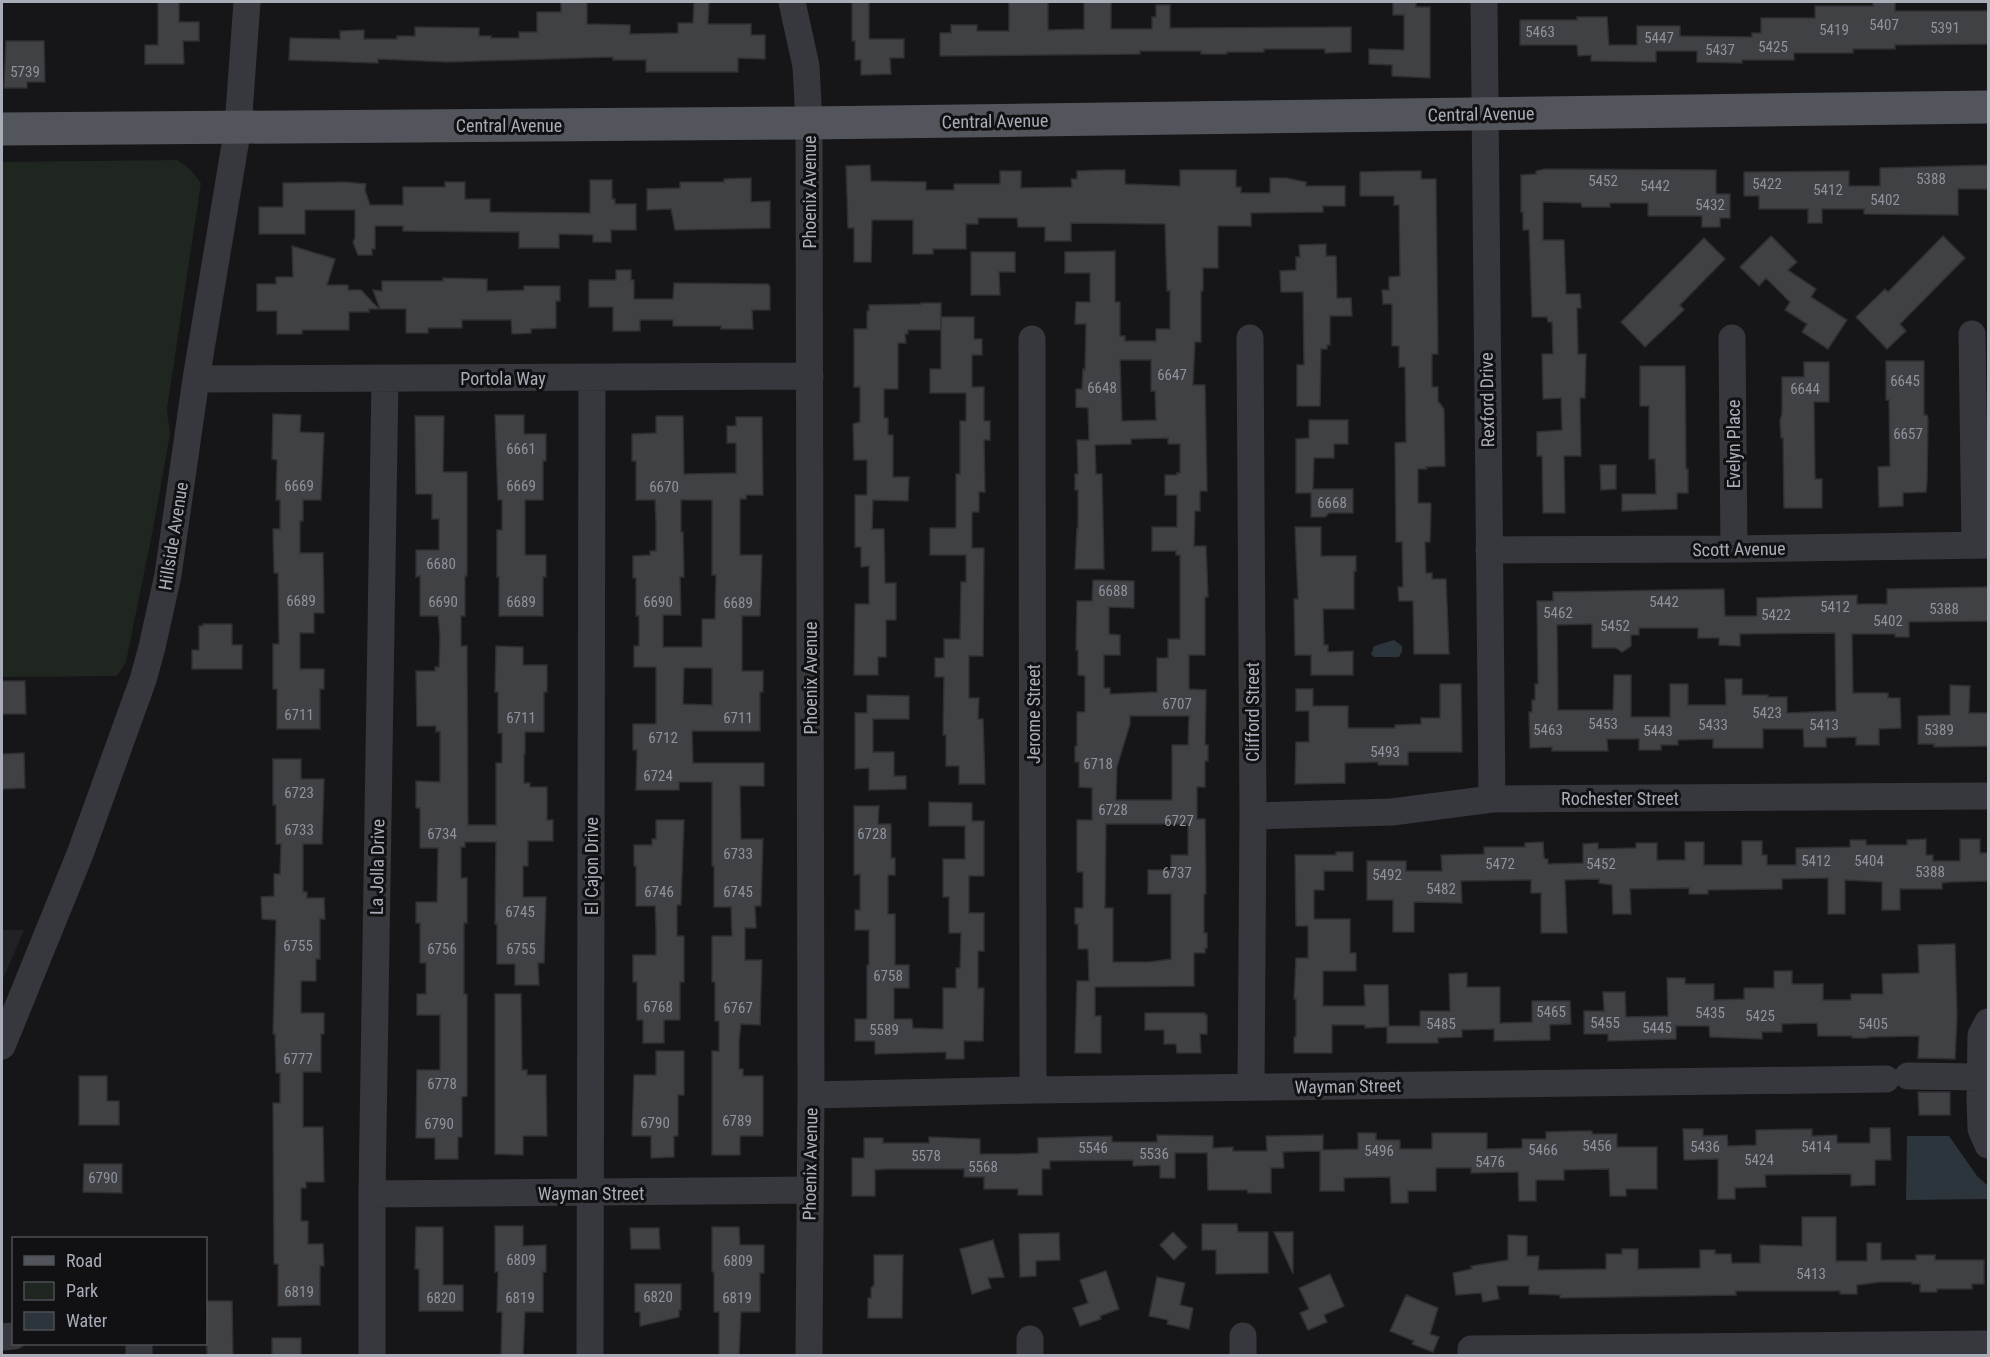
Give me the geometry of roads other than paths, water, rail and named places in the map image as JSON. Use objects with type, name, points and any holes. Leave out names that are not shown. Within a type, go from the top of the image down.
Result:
[{"type":"main road","name":"Central Avenue","points":[[2,129],[809,123],[1989,107]]},
{"type":"street","name":"Hillside Avenue","points":[[2,1046],[80,854],[145,672],[168,575],[196,379],[238,127],[247,2]]},
{"type":"street","name":"Phoenix Avenue","points":[[792,2],[806,66],[809,123],[811,1095],[809,1356]]},
{"type":"street","name":"Rexford Drive","points":[[1484,2],[1492,799]]},
{"type":"street","points":[[1972,334],[1982,545]]},
{"type":"street","name":"Clifford Street","points":[[1250,338],[1253,816],[1251,1087]]},
{"type":"street","name":"Jerome Street","points":[[1032,339],[1033,1090]]},
{"type":"street","name":"Evelyn Place","points":[[1732,339],[1734,549]]},
{"type":"street","name":"Portola Way","points":[[196,379],[810,376]]},
{"type":"street","name":"El Cajon Drive","points":[[590,1356],[592,377]]},
{"type":"street","name":"La Jolla Drive","points":[[372,1356],[372,1194],[385,378]]},
{"type":"street","name":"Scott Avenue","points":[[1489,550],[1982,545]]},
{"type":"street","name":"Rochester Street","points":[[1253,816],[1392,812],[1492,799],[1989,796]]},
{"type":"street","points":[[1989,1022],[1981,1035],[1981,1129],[1989,1145]]},
{"type":"street","name":"Wayman Street","points":[[811,1095],[1981,1077]]},
{"type":"street","name":"Wayman Street","points":[[372,1194],[810,1190]]},
{"type":"street","points":[[1472,1356],[1472,1349],[1989,1344]]},
{"type":"water","points":[[1394,640],[1402,646],[1399,657],[1374,657],[1371,654],[1374,646]]},
{"type":"water","points":[[1907,1136],[1949,1136],[1977,1176],[1988,1186],[1988,1199],[1906,1200]]}]
